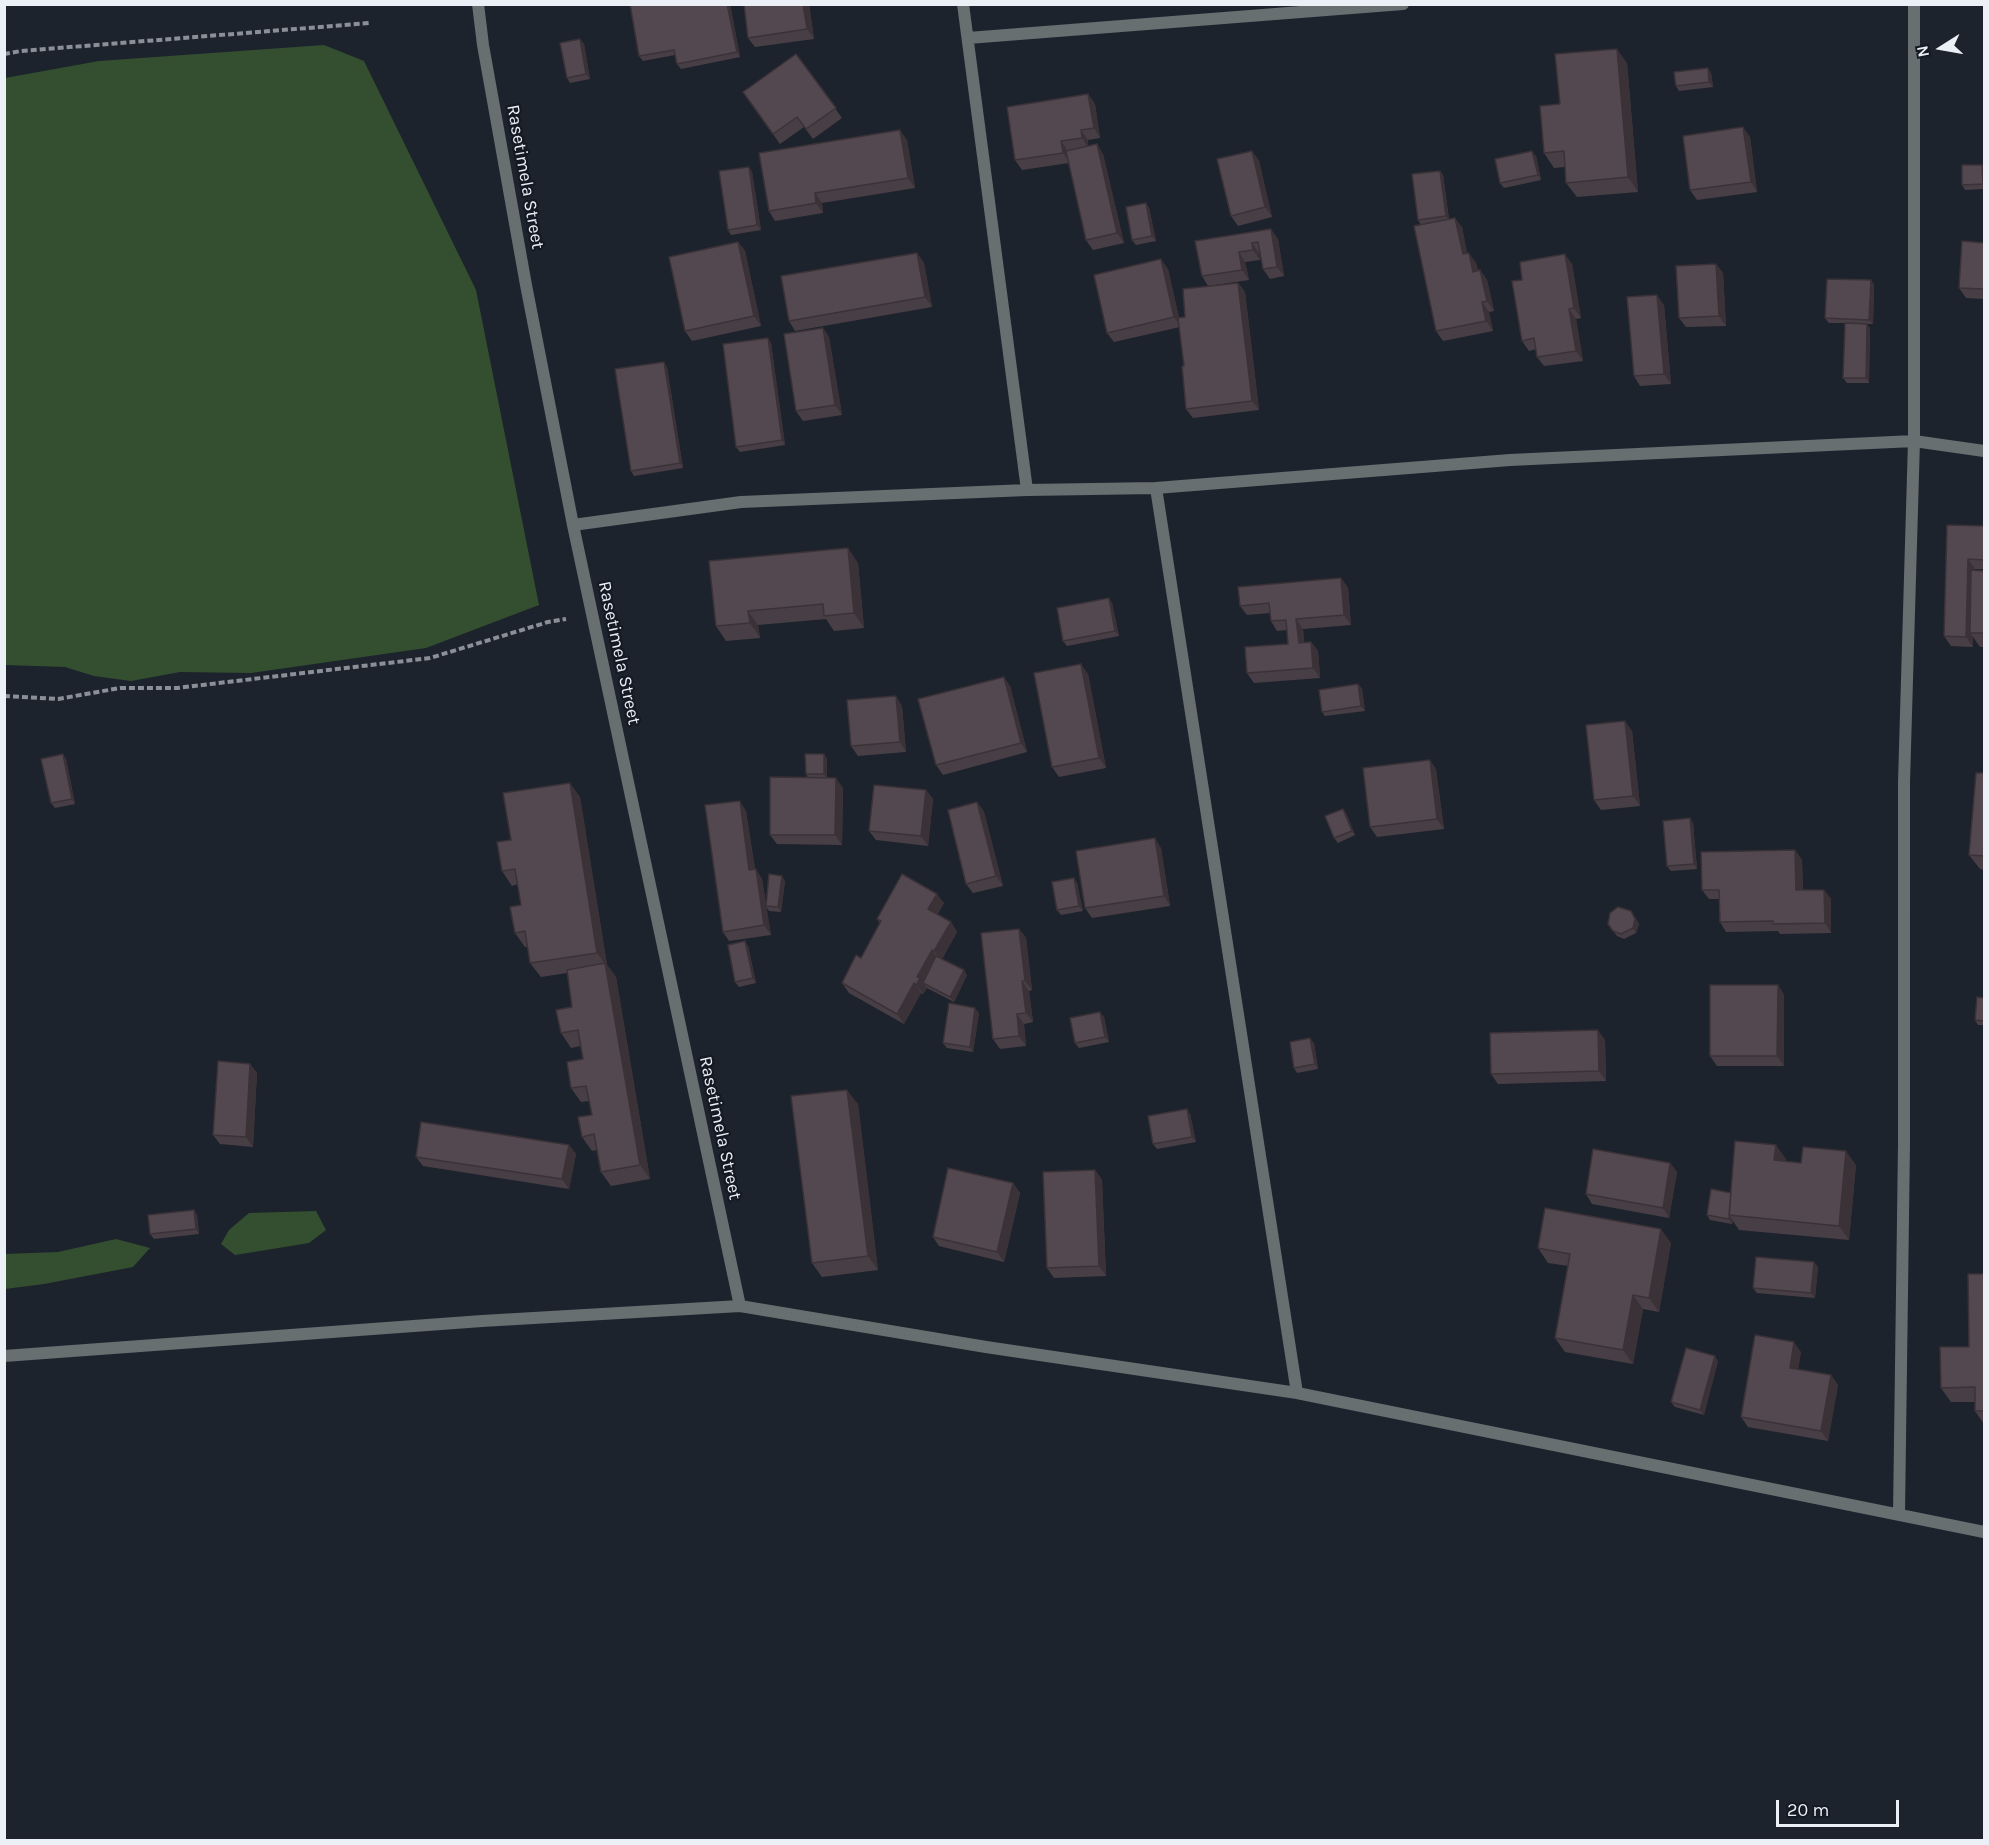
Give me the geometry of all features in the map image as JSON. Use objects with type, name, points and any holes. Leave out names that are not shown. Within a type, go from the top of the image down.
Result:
[{"type":"street","name":"Rasetimela Street","points":[[478,4],[483,45],[526,285],[573,525],[740,1306]]},
{"type":"street","points":[[963,4],[1027,490]]},
{"type":"street","points":[[968,38],[1327,12],[1403,4]]},
{"type":"street","points":[[1899,1514],[1904,1144],[1904,782],[1914,441],[1914,4]]},
{"type":"street","points":[[573,525],[741,502],[1027,490],[1156,488],[1510,460],[1914,441],[1984,451]]},
{"type":"street","points":[[1156,488],[1297,1393]]},
{"type":"street","points":[[4,1356],[482,1321],[740,1306],[986,1347],[1297,1393],[1984,1532]]},
{"type":"path","points":[[4,54],[370,23]]},
{"type":"path","points":[[4,696],[58,699],[120,688],[177,688],[430,658],[548,622],[592,615]]},
{"type":"green space","points":[[324,45],[364,61],[476,290],[539,605],[426,648],[251,673],[180,672],[131,681],[94,676],[65,667],[5,665],[5,78],[99,61]]},
{"type":"green space","points":[[316,1211],[326,1230],[309,1243],[235,1255],[221,1244],[229,1230],[249,1213]]},
{"type":"green space","points":[[116,1239],[150,1248],[133,1267],[5,1289],[5,1254],[58,1252]]},
{"type":"building","points":[[630,4],[727,4],[737,52],[677,64],[674,50],[639,56]]},
{"type":"building","points":[[744,4],[803,4],[807,29],[748,38]]},
{"type":"building","points":[[580,39],[586,74],[567,78],[560,43]]},
{"type":"building","points":[[1617,49],[1628,177],[1566,183],[1564,151],[1544,153],[1540,106],[1560,104],[1555,54]]},
{"type":"building","points":[[796,54],[836,108],[806,129],[797,117],[773,134],[743,92]]},
{"type":"building","points":[[1708,68],[1709,82],[1676,86],[1674,72]]},
{"type":"building","points":[[1088,94],[1094,128],[1081,130],[1082,138],[1061,141],[1063,153],[1015,160],[1007,107]]},
{"type":"building","points":[[1743,127],[1751,182],[1690,190],[1683,136]]},
{"type":"building","points":[[900,130],[908,178],[815,193],[816,203],[769,211],[759,153]]},
{"type":"building","points":[[1097,144],[1117,233],[1086,240],[1066,151]]},
{"type":"building","points":[[1252,151],[1265,207],[1231,216],[1217,159]]},
{"type":"building","points":[[1532,151],[1538,175],[1500,183],[1495,159]]},
{"type":"building","points":[[1962,165],[1982,165],[1983,184],[1962,185]]},
{"type":"building","points":[[749,167],[757,225],[728,230],[719,171]]},
{"type":"building","points":[[1440,171],[1446,216],[1418,220],[1412,174]]},
{"type":"building","points":[[1146,203],[1152,236],[1132,240],[1126,207]]},
{"type":"building","points":[[1455,218],[1463,254],[1469,253],[1473,272],[1480,270],[1487,301],[1482,302],[1486,321],[1436,331],[1414,226]]},
{"type":"building","points":[[1271,229],[1277,267],[1263,269],[1258,242],[1252,243],[1253,250],[1239,252],[1242,270],[1202,276],[1195,241]]},
{"type":"building","points":[[1962,241],[1984,243],[1984,289],[1959,288]]},
{"type":"building","points":[[738,242],[754,316],[685,331],[669,257]]},
{"type":"building","points":[[917,253],[925,297],[789,321],[781,276]]},
{"type":"building","points":[[1565,254],[1574,308],[1569,309],[1576,351],[1537,357],[1534,338],[1522,341],[1512,281],[1522,280],[1520,262]]},
{"type":"building","points":[[1161,259],[1174,317],[1107,333],[1094,275]]},
{"type":"building","points":[[1716,264],[1719,316],[1679,318],[1676,266]]},
{"type":"building","points":[[1827,279],[1871,280],[1869,320],[1825,318]]},
{"type":"building","points":[[1238,283],[1252,401],[1186,409],[1178,318],[1185,317],[1183,289]]},
{"type":"building","points":[[1657,295],[1664,374],[1634,376],[1627,297]]},
{"type":"building","points":[[1845,323],[1867,324],[1866,378],[1843,378]]},
{"type":"building","points":[[823,328],[835,405],[796,411],[784,334]]},
{"type":"building","points":[[768,338],[782,440],[736,447],[723,344]]},
{"type":"building","points":[[664,362],[680,463],[631,471],[615,369]]},
{"type":"building","points":[[1947,525],[1984,526],[1984,560],[1968,559],[1966,637],[1944,636]]},
{"type":"building","points":[[848,548],[854,613],[824,616],[823,604],[748,611],[750,623],[716,626],[709,561]]},
{"type":"building","points":[[1971,570],[1984,571],[1984,633],[1970,633]]},
{"type":"building","points":[[1341,578],[1344,615],[1296,619],[1299,643],[1311,642],[1313,668],[1247,673],[1245,647],[1288,644],[1286,620],[1271,621],[1269,603],[1240,606],[1238,587]]},
{"type":"building","points":[[1109,598],[1115,631],[1063,641],[1057,608]]},
{"type":"building","points":[[1081,664],[1099,758],[1052,767],[1034,673]]},
{"type":"building","points":[[1004,677],[1021,743],[936,765],[918,699]]},
{"type":"building","points":[[1358,684],[1361,706],[1322,712],[1319,690]]},
{"type":"building","points":[[896,696],[900,742],[851,746],[847,700]]},
{"type":"building","points":[[1625,721],[1633,796],[1594,800],[1586,725]]},
{"type":"building","points":[[63,754],[72,799],[51,803],[41,759]]},
{"type":"building","points":[[805,754],[824,754],[824,774],[806,774]]},
{"type":"building","points":[[1430,760],[1437,819],[1370,827],[1363,768]]},
{"type":"building","points":[[1976,773],[1984,773],[1984,856],[1969,855]]},
{"type":"building","points":[[770,777],[836,778],[835,835],[770,835]]},
{"type":"building","points":[[570,783],[597,953],[530,963],[525,931],[515,933],[510,907],[521,905],[515,869],[502,871],[497,842],[511,840],[503,793]]},
{"type":"building","points":[[874,785],[926,790],[921,836],[869,831]]},
{"type":"building","points":[[740,801],[749,870],[756,869],[764,925],[723,932],[705,805]]},
{"type":"building","points":[[977,802],[996,876],[966,884],[948,810]]},
{"type":"building","points":[[1343,809],[1352,831],[1334,838],[1325,816]]},
{"type":"building","points":[[1690,818],[1694,864],[1667,866],[1663,821]]},
{"type":"building","points":[[1155,838],[1164,896],[1085,908],[1076,851]]},
{"type":"building","points":[[1795,850],[1796,890],[1824,890],[1825,923],[1720,922],[1719,890],[1702,890],[1701,852]]},
{"type":"building","points":[[769,874],[782,876],[778,907],[766,906]]},
{"type":"building","points":[[902,874],[937,894],[928,909],[951,922],[934,951],[932,950],[917,977],[920,978],[916,985],[914,983],[897,1014],[842,983],[856,955],[861,958],[881,921],[877,919]]},
{"type":"building","points":[[1074,878],[1079,906],[1057,910],[1052,882]]},
{"type":"building","points":[[1618,907],[1631,911],[1635,919],[1633,928],[1621,934],[1613,931],[1608,924],[1610,913]]},
{"type":"building","points":[[1019,929],[1026,1013],[1017,1014],[1019,1036],[993,1039],[981,933]]},
{"type":"building","points":[[745,941],[753,978],[735,982],[728,945]]},
{"type":"building","points":[[936,956],[964,970],[950,997],[923,983]]},
{"type":"building","points":[[605,963],[640,1165],[601,1172],[594,1134],[582,1137],[578,1117],[592,1115],[586,1086],[571,1088],[567,1062],[583,1059],[578,1030],[561,1033],[556,1010],[572,1007],[567,970]]},
{"type":"building","points":[[1710,985],[1778,985],[1777,1056],[1710,1056]]},
{"type":"building","points":[[1977,997],[1984,998],[1984,1021],[1975,1020]]},
{"type":"building","points":[[949,1003],[975,1008],[970,1047],[943,1043]]},
{"type":"building","points":[[1100,1012],[1105,1037],[1075,1043],[1070,1018]]},
{"type":"building","points":[[1598,1030],[1599,1071],[1491,1074],[1490,1033]]},
{"type":"building","points":[[1310,1038],[1315,1064],[1294,1068],[1290,1042]]},
{"type":"building","points":[[218,1061],[250,1064],[246,1137],[213,1135]]},
{"type":"building","points":[[847,1090],[868,1256],[812,1263],[791,1096]]},
{"type":"building","points":[[1187,1109],[1192,1137],[1153,1144],[1148,1116]]},
{"type":"building","points":[[421,1122],[569,1145],[562,1179],[416,1157]]},
{"type":"building","points":[[1735,1141],[1776,1145],[1774,1160],[1801,1163],[1803,1147],[1846,1151],[1839,1226],[1729,1215]]},
{"type":"building","points":[[1593,1149],[1670,1163],[1663,1208],[1586,1194]]},
{"type":"building","points":[[948,1168],[1013,1183],[997,1252],[933,1237]]},
{"type":"building","points":[[1095,1170],[1099,1266],[1047,1268],[1043,1172]]},
{"type":"building","points":[[1711,1189],[1731,1193],[1729,1219],[1707,1215]]},
{"type":"building","points":[[1545,1208],[1661,1229],[1649,1298],[1633,1295],[1623,1350],[1555,1338],[1570,1254],[1538,1248]]},
{"type":"building","points":[[194,1210],[196,1229],[150,1234],[148,1215]]},
{"type":"building","points":[[1756,1257],[1814,1262],[1811,1293],[1753,1288]]},
{"type":"building","points":[[1968,1274],[1984,1274],[1984,1411],[1975,1411],[1975,1387],[1941,1388],[1940,1347],[1969,1347]]},
{"type":"building","points":[[1755,1335],[1794,1342],[1790,1368],[1831,1375],[1821,1431],[1741,1417]]},
{"type":"building","points":[[1686,1348],[1715,1356],[1700,1410],[1671,1402]]}]
